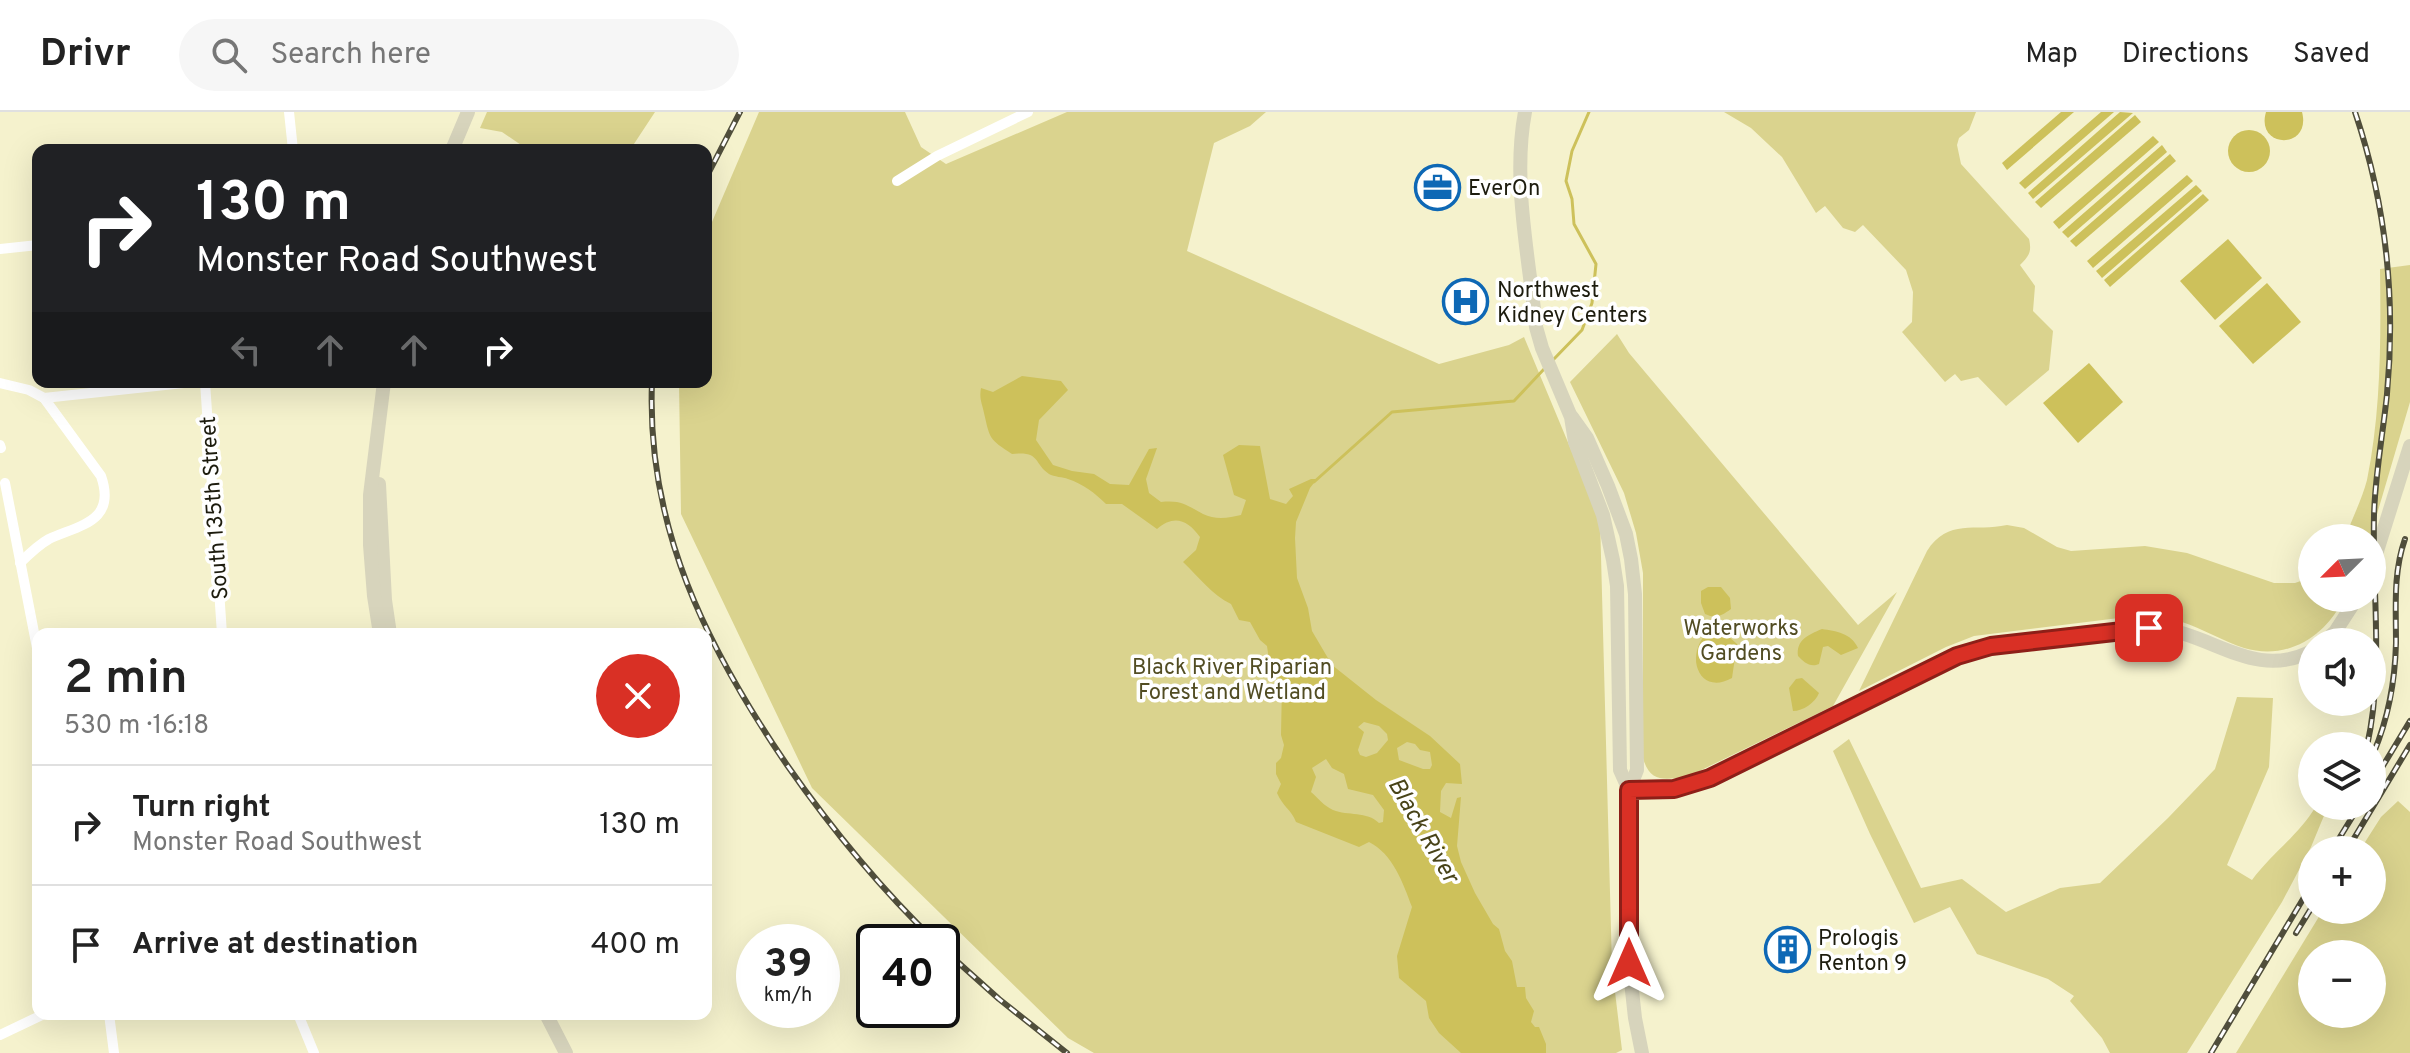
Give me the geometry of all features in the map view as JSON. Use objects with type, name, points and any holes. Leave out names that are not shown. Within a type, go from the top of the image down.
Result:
[{"type":"street","points":[[289,112],[292,144]]},
{"type":"street","points":[[455,144],[468,112]]},
{"type":"street","points":[[897,181],[937,156],[1028,112]]},
{"type":"street","points":[[1525,112],[1520,137],[1521,191],[1536,327],[1571,417],[1575,442],[1603,515],[1613,560],[1617,586],[1620,770],[1629,790]]},
{"type":"street","points":[[0,249],[32,246]]},
{"type":"street","points":[[0,383],[29,390],[44,398],[101,476],[105,487],[105,497],[95,518],[49,539],[20,563]]},
{"type":"street","points":[[44,398],[137,388]]},
{"type":"street","name":"South 135th Street","points":[[205,388],[222,628]]},
{"type":"street","points":[[379,628],[370,545],[370,495],[383,388]]},
{"type":"street","points":[[1571,417],[1587,438],[1626,534],[1635,594],[1637,770],[1629,790],[1629,963],[1642,1053]]},
{"type":"street","points":[[2386,524],[2410,446]]},
{"type":"street","points":[[377,452],[381,546],[389,628]]},
{"type":"street","points":[[5,483],[33,628]]},
{"type":"street","points":[[1629,790],[1674,789],[1694,784],[1957,656],[1991,646],[2149,628],[2185,634],[2247,658],[2263,661],[2298,657]]},
{"type":"street","points":[[0,1035],[32,1020]]},
{"type":"street","points":[[110,1020],[114,1053]]},
{"type":"street","points":[[300,1020],[314,1053]]},
{"type":"street","points":[[549,1020],[566,1053]]},
{"type":"street","points":[[558,1020],[576,1053]]},
{"type":"green space","points":[[487,112],[655,112],[634,144],[520,144],[502,132],[480,128]]},
{"type":"green space","name":"Black River Riparian Forest and Wetland","points":[[759,112],[905,112],[921,147],[946,164],[1067,112],[1266,112],[1250,126],[1214,143],[1187,251],[1439,364],[1509,345],[1524,337],[1600,519],[1612,967],[1622,1050],[1616,1053],[1094,1053],[1068,1038],[960,933],[960,924],[951,924],[812,788],[681,514],[679,388],[712,388],[712,222]]},
{"type":"green space","points":[[1724,112],[1976,112],[1969,130],[1959,138],[1957,145],[1961,164],[2029,239],[2029,254],[2020,265],[2035,286],[2033,311],[2053,331],[2049,370],[2006,406],[1978,377],[1961,381],[1955,374],[1945,382],[1902,332],[1912,322],[1913,292],[1906,270],[1863,225],[1855,232],[1843,228],[1825,206],[1816,213],[1782,157],[1751,128]]},
{"type":"green space","points":[[2410,265],[2410,402],[2374,524],[2351,524],[2367,480],[2378,402],[2380,269]]},
{"type":"green space","name":"Waterworks Gardens","points":[[1617,334],[1629,353],[1858,625],[1897,592],[1833,706],[1687,777],[1666,779],[1654,776],[1643,758],[1643,573],[1636,533],[1624,493],[1570,382]]},
{"type":"green space","name":"Waterworks Gardens","points":[[2007,525],[2024,528],[2057,547],[2071,551],[2145,546],[2187,553],[2274,583],[2298,582],[2298,612],[2336,612],[2323,628],[2298,628],[2298,645],[2276,651],[2244,648],[2190,625],[2155,617],[2127,617],[1974,636],[1859,691],[1927,551],[1935,541],[1953,530]]},
{"type":"green space","points":[[2237,697],[2273,698],[2269,767],[2227,865],[2252,880],[2306,820],[2322,820],[2316,836],[2298,836],[2298,872],[2187,1053],[2110,1053],[2102,1038],[2070,1001],[2074,996],[2048,979],[1977,954],[1950,907],[1914,923],[1833,751],[1849,739],[1921,888],[1962,879],[2006,912],[2060,888],[2100,883],[2215,769]]},
{"type":"green space","points":[[2398,801],[2410,812],[2410,1053],[2236,1053],[2298,951],[2298,1028],[2386,1028],[2386,940],[2305,940],[2314,924],[2386,924],[2386,836],[2369,836],[2379,820],[2386,820],[2386,812]]},
{"type":"water","points":[[2061,112],[2074,112],[2007,170],[2002,163]]},
{"type":"water","points":[[2101,112],[2114,112],[2025,189],[2019,183]]},
{"type":"water","points":[[2120,112],[2133,113],[2033,199],[2028,193]]},
{"type":"water","points":[[2266,112],[2302,112],[2303,124],[2299,133],[2284,140],[2275,138],[2268,133]]},
{"type":"water","points":[[2135,115],[2141,122],[2041,208],[2035,202]]},
{"type":"water","points":[[2249,130],[2264,136],[2270,151],[2264,166],[2249,172],[2234,166],[2228,151],[2234,136]]},
{"type":"water","points":[[2153,136],[2159,142],[2059,229],[2053,222]]},
{"type":"water","points":[[2162,145],[2167,152],[2068,238],[2062,232]]},
{"type":"water","points":[[2170,154],[2176,161],[2076,247],[2070,241]]},
{"type":"water","points":[[2187,175],[2193,181],[2093,268],[2087,261]]},
{"type":"water","points":[[2196,185],[2202,191],[2102,278],[2096,271]]},
{"type":"water","points":[[2203,194],[2209,200],[2110,287],[2104,280]]},
{"type":"water","points":[[2228,239],[2262,278],[2215,320],[2180,281]]},
{"type":"water","points":[[2267,283],[2301,322],[2253,364],[2219,326]]},
{"type":"water","points":[[2089,363],[2123,402],[2078,443],[2043,403]]},
{"type":"water","name":"Black River","points":[[1022,376],[1061,381],[1068,390],[1039,420],[1036,440],[1053,465],[1094,474],[1110,484],[1129,485],[1149,449],[1157,448],[1146,479],[1149,493],[1161,502],[1184,504],[1208,516],[1222,518],[1241,515],[1246,500],[1234,495],[1223,455],[1239,445],[1260,446],[1270,499],[1286,504],[1293,496],[1289,489],[1317,479],[1296,522],[1295,538],[1297,578],[1308,608],[1312,631],[1332,665],[1376,700],[1430,736],[1460,764],[1462,784],[1446,783],[1441,791],[1440,812],[1451,818],[1457,798],[1461,797],[1457,846],[1461,862],[1475,893],[1499,929],[1505,951],[1512,961],[1517,987],[1525,987],[1526,998],[1534,1011],[1531,1022],[1539,1027],[1546,1053],[1461,1053],[1439,1033],[1429,1018],[1426,1001],[1399,978],[1397,956],[1412,907],[1391,862],[1369,842],[1359,847],[1296,822],[1277,793],[1281,784],[1276,774],[1276,763],[1281,758],[1284,745],[1281,735],[1282,684],[1269,660],[1267,646],[1250,622],[1239,620],[1231,604],[1212,591],[1183,562],[1196,550],[1200,537],[1191,526],[1175,520],[1157,529],[1122,504],[1106,504],[1079,483],[1049,474],[1032,456],[1012,454],[1004,449],[989,433],[981,401],[981,388],[993,392]],"holes":[[[1364,722],[1379,726],[1387,734],[1388,740],[1377,753],[1366,757],[1360,755],[1358,750],[1364,732],[1358,727]],[[1407,742],[1430,752],[1430,769],[1399,760],[1397,748]],[[1326,759],[1332,768],[1344,774],[1348,789],[1373,795],[1384,810],[1383,822],[1339,812],[1327,806],[1311,792],[1316,777],[1312,768]]]},
{"type":"water","points":[[1708,587],[1721,587],[1730,598],[1731,609],[1718,616],[1705,614],[1701,591]]},
{"type":"water","points":[[1822,629],[1847,636],[1858,648],[1841,655],[1828,646],[1823,647],[1819,664],[1807,664],[1798,656],[1799,646],[1808,636]]},
{"type":"water","points":[[1705,635],[1728,636],[1737,644],[1732,678],[1721,682],[1704,678],[1696,663],[1699,644]]},
{"type":"water","points":[[1802,678],[1819,693],[1808,706],[1793,711],[1789,688],[1796,679]]},
{"type":"waterway","points":[[1553,360],[1582,330],[1592,303],[1596,264],[1574,224],[1572,199],[1566,181],[1572,151],[1589,112]]},
{"type":"waterway","points":[[1314,482],[1392,412],[1514,401],[1545,368]]},
{"type":"railway","points":[[712,166],[740,112]]},
{"type":"railway","points":[[2355,112],[2381,216],[2390,322],[2387,394],[2375,500],[2376,660],[2370,732]]},
{"type":"railway","points":[[652,388],[659,487],[687,584],[707,628]]},
{"type":"railway","points":[[2381,732],[2393,685],[2397,577],[2405,539]]},
{"type":"railway","points":[[712,639],[731,676],[787,765],[876,879],[918,924]]},
{"type":"railway","points":[[2386,761],[2410,721]]},
{"type":"railway","points":[[2355,836],[2410,745]]},
{"type":"railway","points":[[2341,836],[2350,820]]},
{"type":"railway","points":[[2211,1053],[2298,907]]},
{"type":"railway","points":[[2296,933],[2302,924]]},
{"type":"railway","points":[[960,964],[1067,1053]]},
{"type":"place","name":"EverOn","points":[[1437,187]]},
{"type":"place","name":"Northwest Kidney Centers","points":[[1466,302]]},
{"type":"place","name":"Prologis Renton 9","points":[[1787,950]]},
{"type":"route","points":[[1629,963],[1629,790],[1674,789],[1710,778],[1972,651],[1991,646],[2149,628]]}]
